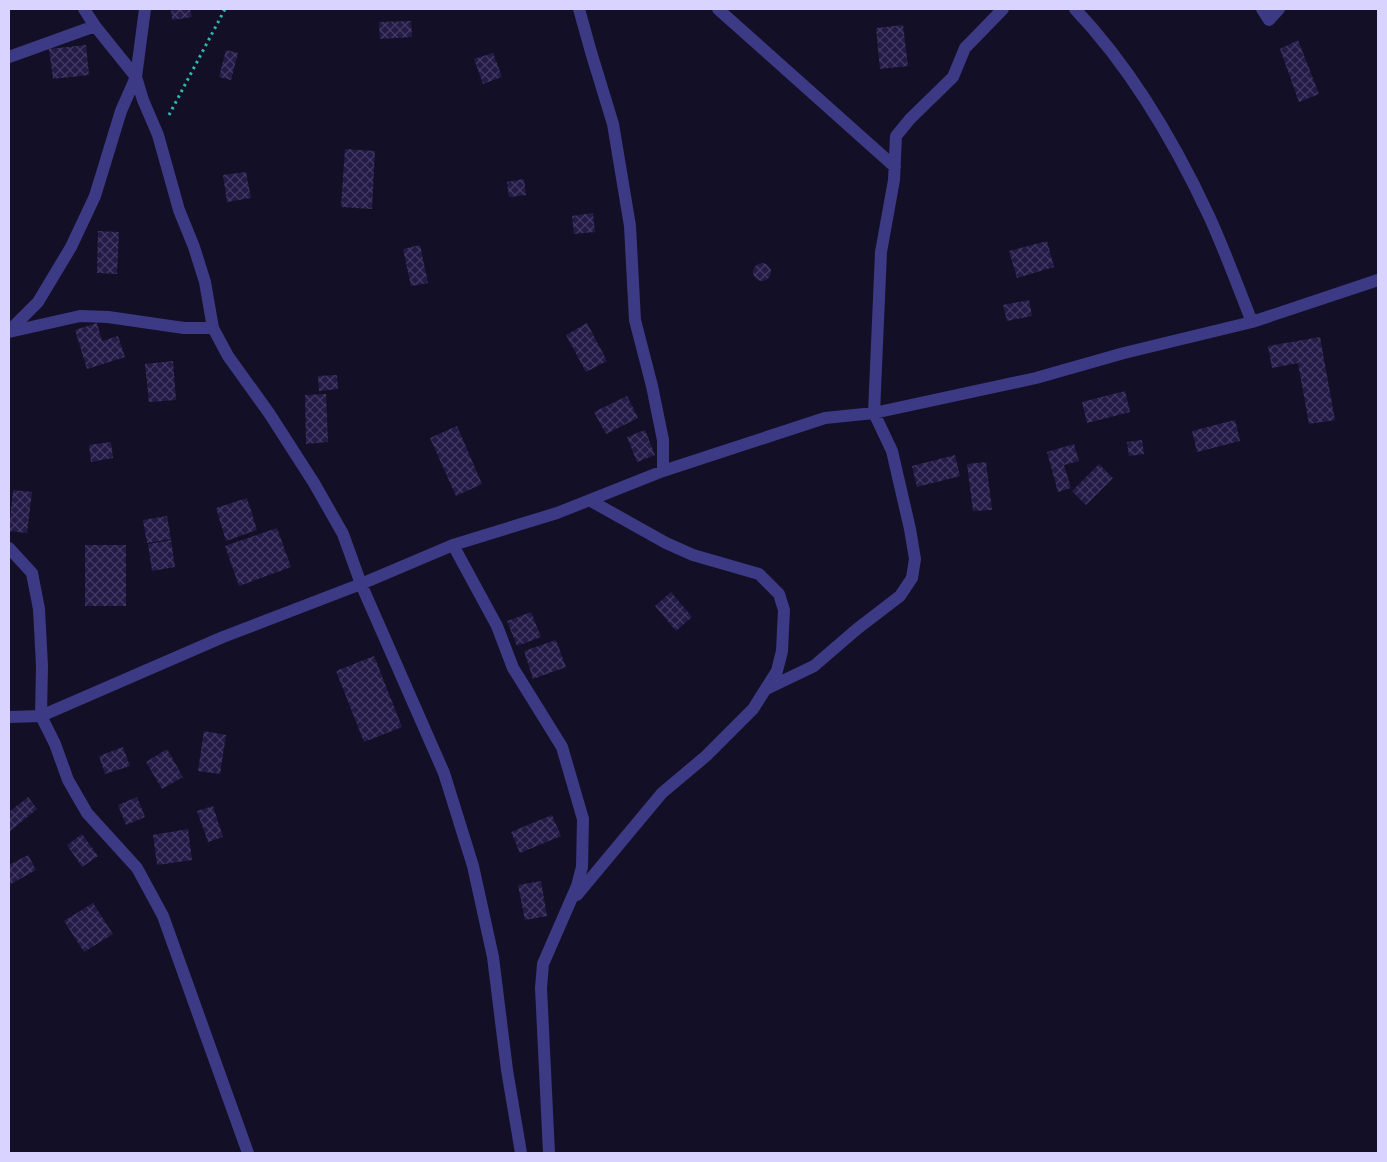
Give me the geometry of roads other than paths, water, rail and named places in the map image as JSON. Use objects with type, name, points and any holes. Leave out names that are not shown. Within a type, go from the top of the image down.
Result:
[{"type":"street","points":[[84,9],[95,26],[136,77],[158,136],[179,210],[194,247],[204,282],[213,328],[228,356],[269,413],[343,534],[361,584],[444,773],[473,866],[493,957],[506,1070],[521,1153]]},
{"type":"street","points":[[9,331],[38,302],[71,247],[95,196],[121,111],[136,77],[145,9]]},
{"type":"street","points":[[579,9],[590,52],[613,124],[630,226],[634,320],[652,386],[663,440],[663,471]]},
{"type":"street","points":[[718,9],[895,167]]},
{"type":"street","points":[[766,689],[814,666],[857,629],[900,596],[912,578],[915,559],[910,529],[892,451],[874,413],[881,252],[895,167],[896,136],[910,119],[953,77],[965,48],[1003,9]]},
{"type":"street","points":[[1076,9],[1096,30],[1124,66],[1167,132],[1209,216],[1252,322]]},
{"type":"street","points":[[1262,9],[1269,20],[1279,9]]},
{"type":"street","points":[[9,57],[95,26]]},
{"type":"street","points":[[9,717],[41,716],[223,637],[453,546],[590,501],[663,471],[826,418],[874,413],[1036,378],[1124,353],[1252,322],[1378,280]]},
{"type":"street","points":[[9,331],[80,316],[125,318],[184,328],[213,328]]},
{"type":"street","points":[[569,905],[662,794],[711,751],[753,709],[777,671],[782,652],[784,610],[779,594],[759,574],[693,555],[666,543],[590,501]]},
{"type":"street","points":[[453,546],[497,626],[513,668],[562,747],[583,819],[582,867],[569,905],[544,964],[541,988],[549,1153]]},
{"type":"street","points":[[9,548],[32,573],[39,609],[42,666],[41,716],[55,744],[68,780],[86,813],[137,868],[163,916],[248,1153]]}]
